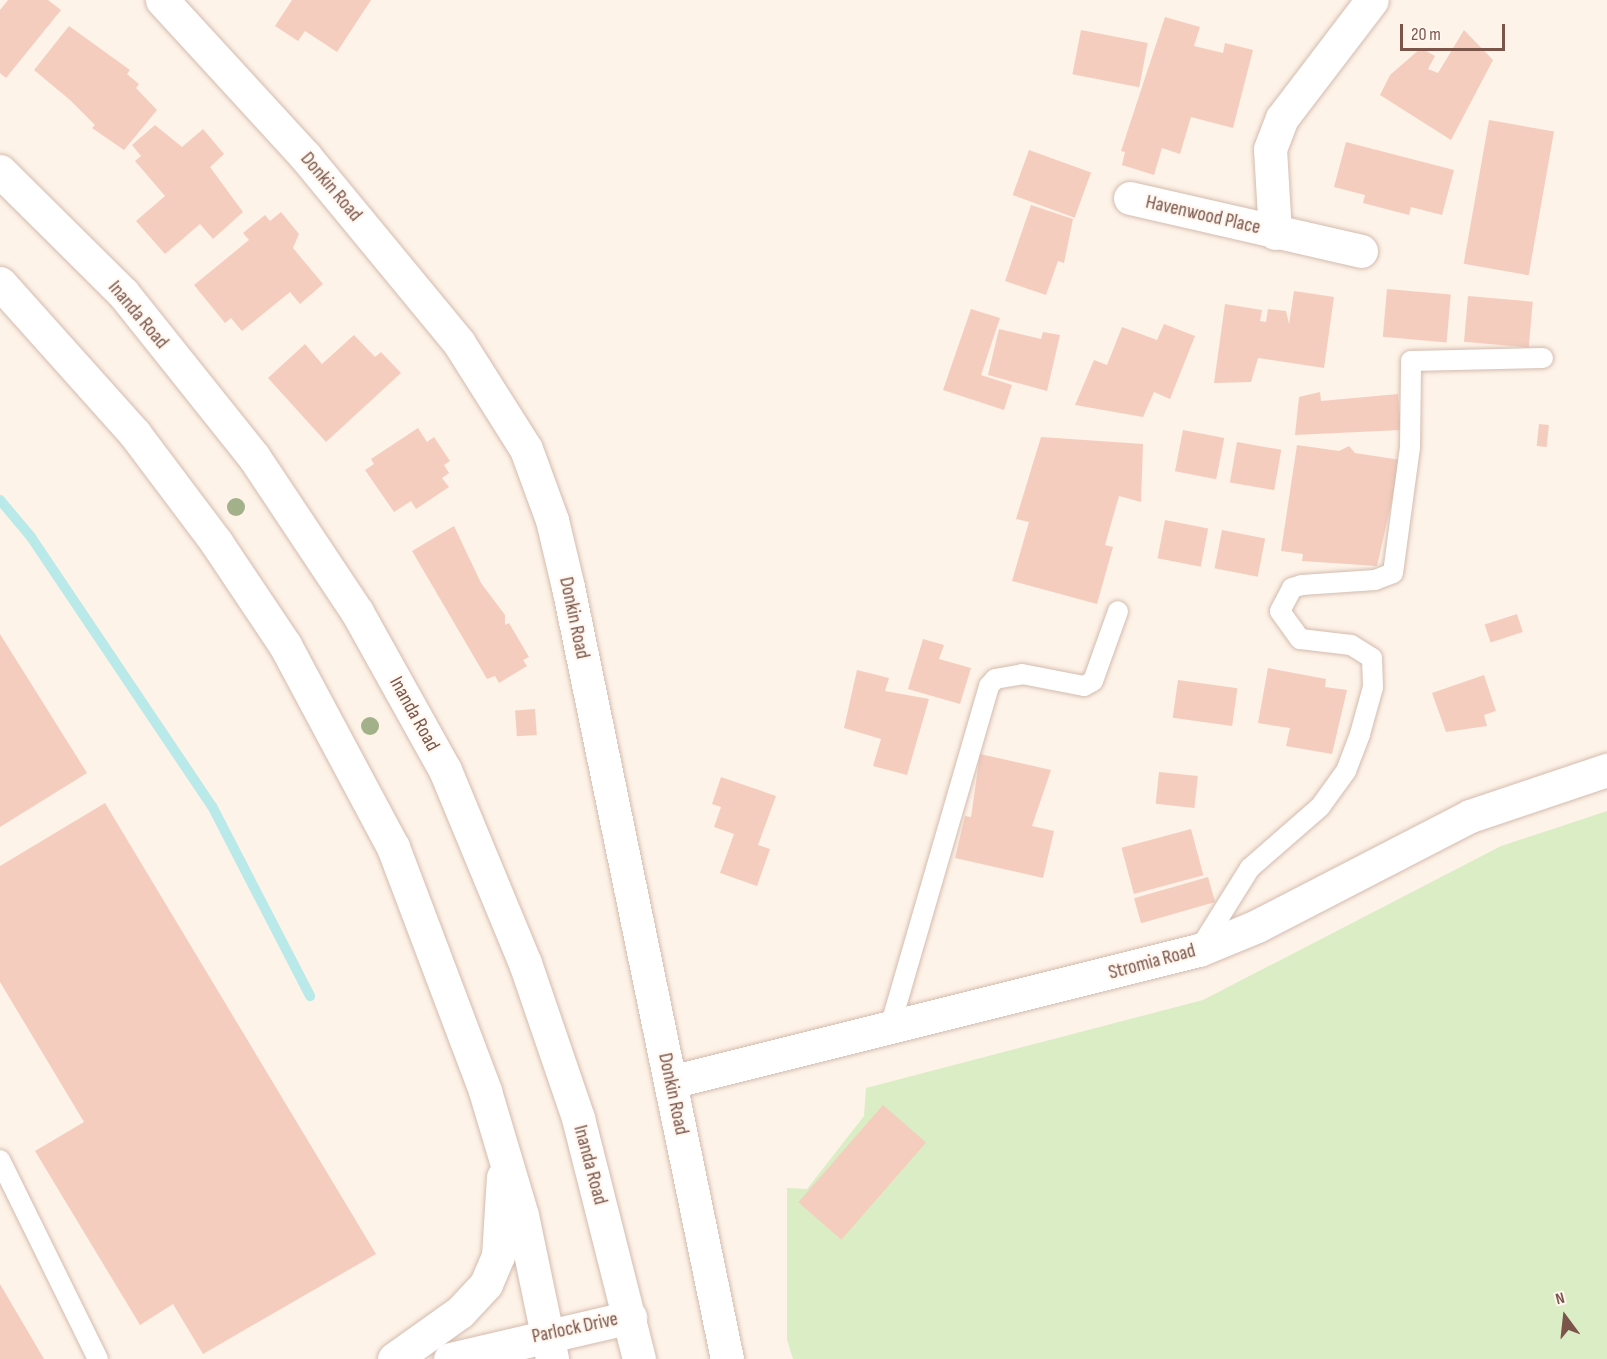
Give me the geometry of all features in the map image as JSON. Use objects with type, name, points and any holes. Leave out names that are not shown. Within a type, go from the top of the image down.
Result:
[{"type":"street","name":"Donkin Road","points":[[162,0],[305,156],[459,343],[526,449],[552,520],[568,586],[726,1359]]},
{"type":"street","name":"Havenwood Place","points":[[1275,233],[1270,149],[1282,118],[1372,0]]},
{"type":"street","name":"Inanda Road","points":[[0,171],[123,293],[254,457],[357,612],[439,760],[486,862],[548,1029],[578,1118],[639,1359]]},
{"type":"street","name":"Havenwood Place","points":[[1130,198],[1361,251]]},
{"type":"street","points":[[0,283],[135,434],[285,645],[419,907],[505,1156],[550,1346]]},
{"type":"street","name":"Stromia Road","points":[[671,1082],[1199,950],[1257,926],[1470,816],[1607,770]]},
{"type":"street","points":[[394,1359],[460,1312],[486,1284],[498,1256],[505,1156]]},
{"type":"street","name":"Parlock Drive","points":[[450,1359],[550,1346],[630,1317]]},
{"type":"lane","points":[[1199,950],[1250,868],[1320,807],[1346,771],[1360,734],[1373,687],[1372,658],[1351,645],[1300,639],[1280,611],[1287,594],[1302,585],[1375,580],[1393,573],[1410,448],[1410,361],[1543,358]]},
{"type":"lane","points":[[890,1027],[989,686],[995,679],[1022,674],[1084,686],[1092,681],[1118,610]]},
{"type":"lane","points":[[0,1160],[98,1359]]},
{"type":"green space","points":[[1607,811],[1607,1359],[793,1359],[787,1340],[787,1188],[807,1189],[864,1116],[866,1088],[1203,1000],[1501,846]]},
{"type":"building","points":[[8,0],[48,0],[61,10],[6,78],[0,73],[0,10]]},
{"type":"building","points":[[292,0],[371,0],[337,52],[305,31],[298,41],[275,26]]},
{"type":"building","points":[[1165,17],[1200,27],[1194,46],[1223,53],[1225,43],[1253,50],[1233,128],[1191,117],[1180,154],[1162,148],[1154,175],[1122,165],[1125,152],[1121,151]]},
{"type":"building","points":[[69,26],[130,70],[127,74],[139,84],[136,88],[157,110],[124,150],[92,128],[95,125],[70,100],[34,70]]},
{"type":"building","points":[[1081,30],[1148,43],[1139,87],[1072,74]]},
{"type":"building","points":[[1464,30],[1493,60],[1451,140],[1380,95],[1390,75],[1421,48],[1435,56],[1428,69],[1438,73]]},
{"type":"building","points":[[1489,120],[1554,131],[1529,275],[1464,264]]},
{"type":"building","points":[[155,125],[182,147],[203,129],[224,154],[210,167],[243,212],[213,239],[200,224],[165,254],[136,221],[165,196],[135,161],[141,156],[132,145]]},
{"type":"building","points":[[1346,142],[1454,170],[1442,215],[1411,207],[1409,215],[1363,203],[1365,195],[1334,187]]},
{"type":"building","points":[[1029,150],[1091,173],[1075,218],[1013,195]]},
{"type":"building","points":[[1031,205],[1073,219],[1064,263],[1058,261],[1046,295],[1005,281]]},
{"type":"building","points":[[281,212],[299,234],[293,248],[323,284],[300,304],[290,292],[242,331],[231,318],[225,323],[194,285],[249,240],[243,233],[265,215],[270,221]]},
{"type":"building","points":[[1387,289],[1451,295],[1447,342],[1383,337]]},
{"type":"building","points":[[1294,291],[1334,297],[1324,368],[1258,358],[1251,382],[1214,383],[1225,304],[1262,310],[1260,321],[1266,322],[1268,309],[1286,311],[1289,324]]},
{"type":"building","points":[[1468,296],[1533,302],[1529,347],[1464,342]]},
{"type":"building","points":[[971,309],[1000,318],[981,375],[1012,385],[1004,410],[943,390]]},
{"type":"building","points":[[1164,324],[1195,336],[1170,399],[1154,392],[1143,417],[1075,405],[1094,360],[1107,365],[1122,327],[1157,340]]},
{"type":"building","points":[[999,329],[1041,339],[1043,332],[1060,335],[1047,391],[988,375]]},
{"type":"building","points":[[354,335],[375,357],[381,352],[401,373],[326,442],[268,378],[305,344],[322,364]]},
{"type":"building","points":[[1320,392],[1321,401],[1398,394],[1401,430],[1295,435],[1299,397]]},
{"type":"building","points":[[1539,424],[1549,425],[1547,447],[1537,446]]},
{"type":"building","points":[[418,428],[427,442],[434,437],[450,461],[444,465],[449,473],[442,478],[449,487],[416,509],[411,501],[394,512],[365,470],[374,464],[371,459]]},
{"type":"building","points":[[1183,430],[1224,438],[1216,479],[1175,471]]},
{"type":"building","points":[[1041,437],[1143,444],[1141,502],[1119,496],[1105,545],[1113,547],[1097,604],[1012,581],[1029,522],[1016,519]]},
{"type":"building","points":[[1237,442],[1281,450],[1274,490],[1230,482]]},
{"type":"building","points":[[1297,445],[1339,451],[1349,446],[1355,453],[1401,460],[1377,566],[1302,561],[1303,554],[1281,551]]},
{"type":"building","points":[[1165,520],[1208,528],[1201,567],[1158,558]]},
{"type":"building","points":[[454,526],[481,583],[505,615],[505,625],[509,623],[529,657],[523,660],[527,666],[499,683],[495,676],[487,679],[412,551]]},
{"type":"building","points":[[1222,530],[1265,538],[1258,577],[1215,568]]},
{"type":"building","points":[[1517,614],[1523,632],[1491,643],[1485,625]]},
{"type":"building","points":[[0,634],[87,773],[0,827]]},
{"type":"building","points":[[923,639],[944,645],[939,659],[971,668],[960,704],[908,689]]},
{"type":"building","points":[[1268,668],[1326,679],[1325,687],[1347,690],[1332,754],[1286,746],[1290,728],[1258,723]]},
{"type":"building","points":[[857,670],[889,678],[885,691],[929,699],[907,775],[873,766],[881,739],[844,728]]},
{"type":"building","points":[[1484,675],[1496,711],[1484,715],[1487,726],[1446,732],[1432,693]]},
{"type":"building","points":[[1178,680],[1237,688],[1232,726],[1173,718]]},
{"type":"building","points":[[535,709],[537,735],[517,736],[515,710]]},
{"type":"building","points":[[980,754],[1051,770],[1032,826],[1054,831],[1043,878],[955,858],[965,816],[971,817]]},
{"type":"building","points":[[1159,772],[1198,776],[1194,808],[1156,804]]},
{"type":"building","points":[[721,777],[776,796],[758,845],[770,849],[757,886],[720,873],[734,834],[714,827],[721,807],[712,804]]},
{"type":"building","points":[[105,803],[376,1254],[203,1354],[173,1304],[140,1325],[35,1151],[84,1122],[0,982],[0,866]]},
{"type":"building","points":[[1191,829],[1203,875],[1134,894],[1121,848]]},
{"type":"building","points":[[1208,877],[1215,902],[1141,923],[1134,898]]},
{"type":"building","points":[[883,1105],[926,1142],[841,1240],[798,1202]]},
{"type":"building","points":[[0,1284],[44,1359],[0,1359]]},
{"type":"waterway","points":[[0,500],[31,537],[212,806],[310,996]]}]
